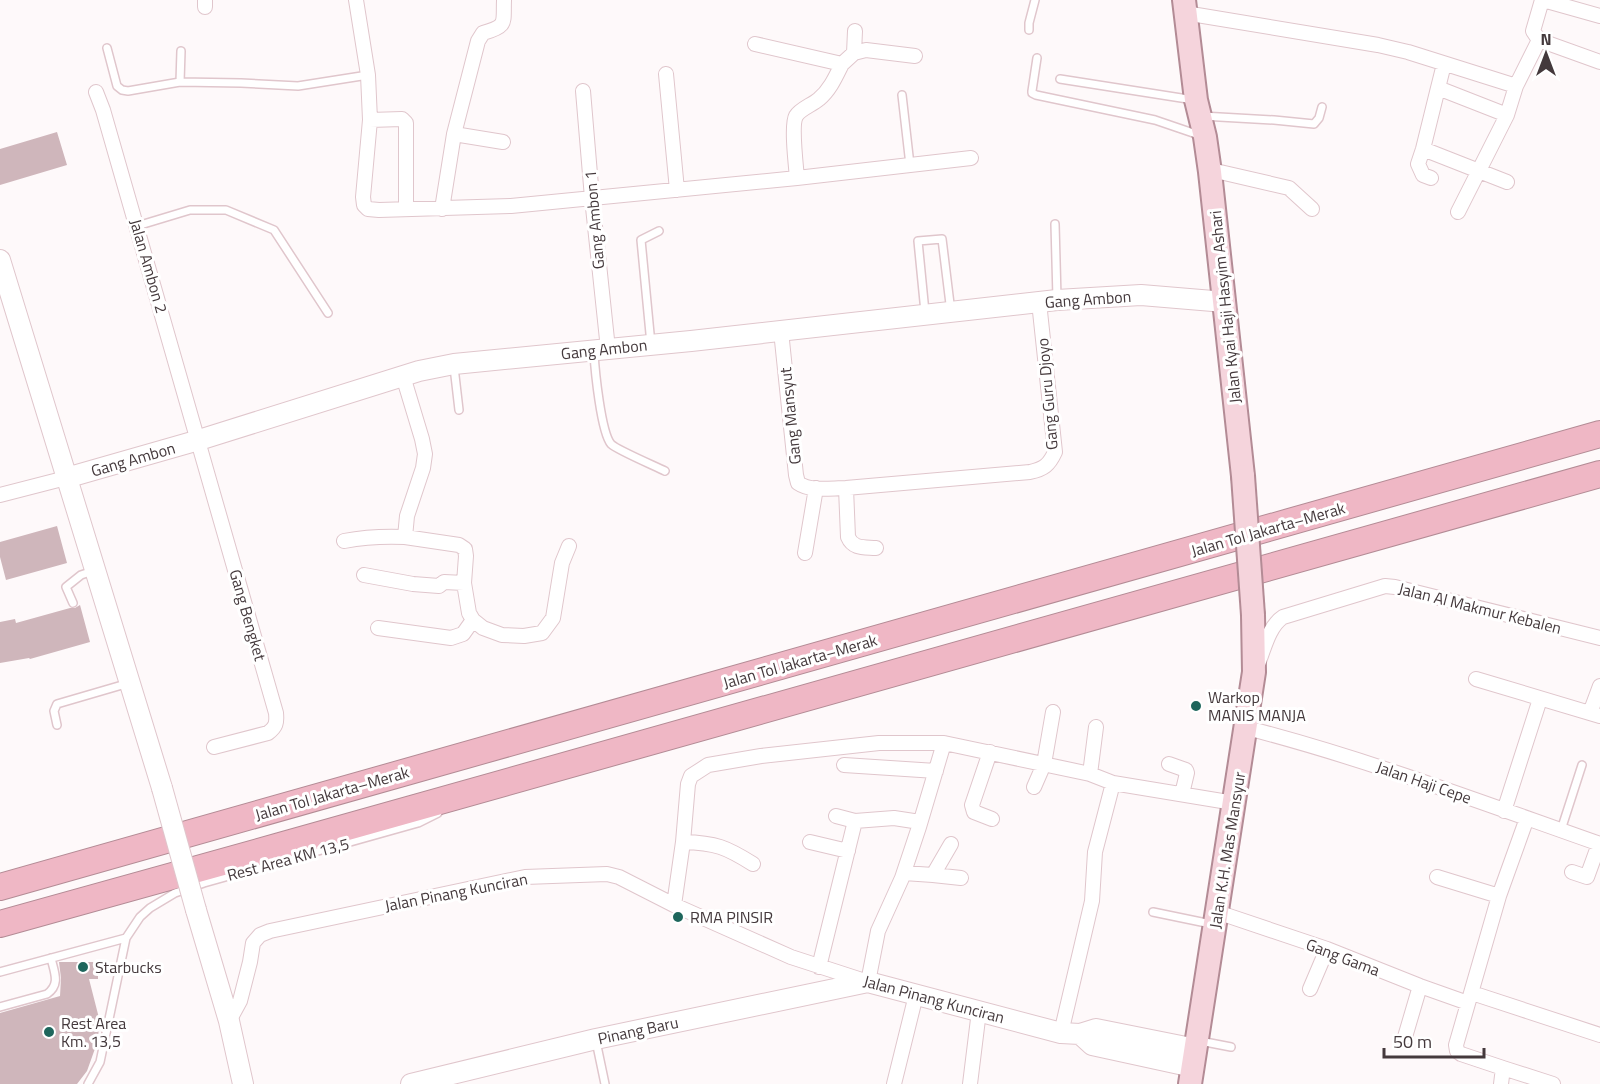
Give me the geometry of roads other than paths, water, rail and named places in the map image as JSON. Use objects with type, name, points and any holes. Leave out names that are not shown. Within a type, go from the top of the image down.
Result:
[{"type":"highway","name":"Jalan Tol Jakarta–Merak","points":[[0,887],[1600,434]]},
{"type":"highway","points":[[0,924],[462,796],[1600,474]]},
{"type":"main road","name":"Jalan Kyai Haji Hasyim Ashari","points":[[1185,6],[1200,118],[1210,172],[1225,302],[1243,476],[1253,615]]},
{"type":"main road","name":"Jalan K.H. Mas Mansyur","points":[[1194,1060],[1247,728],[1254,672],[1253,615]]},
{"type":"street","points":[[356,0],[368,75],[370,120],[363,197],[364,206],[368,209],[499,207],[797,178],[971,158]]},
{"type":"street","points":[[442,209],[454,134],[478,41],[483,33],[497,30],[500,27],[503,22],[504,0]]},
{"type":"street","points":[[1600,16],[1542,0],[1533,31],[1539,40],[1600,62]]},
{"type":"street","points":[[1185,6],[1408,52],[1516,86]]},
{"type":"street","points":[[854,53],[855,31]]},
{"type":"street","points":[[1458,212],[1507,115],[1516,86],[1539,40]]},
{"type":"street","points":[[755,44],[843,64]]},
{"type":"street","points":[[797,178],[794,125],[796,117],[830,88],[843,64],[854,53],[866,50],[915,56]]},
{"type":"street","points":[[1431,178],[1423,175],[1418,164],[1444,64]]},
{"type":"street","points":[[666,74],[677,190]]},
{"type":"street","points":[[1438,88],[1507,115]]},
{"type":"street","name":"Jalan Ambon 2","points":[[96,92],[199,440]]},
{"type":"street","name":"Gang Ambon 1","points":[[583,92],[601,350]]},
{"type":"street","points":[[370,120],[402,119],[406,123],[406,210]]},
{"type":"street","points":[[454,134],[503,142]]},
{"type":"street","points":[[1423,149],[1507,182]]},
{"type":"street","points":[[1210,172],[1220,172],[1289,188],[1312,209]]},
{"type":"street","points":[[0,260],[162,788],[229,1021],[243,1084]]},
{"type":"street","name":"Gang Ambon","points":[[0,495],[199,440],[403,376],[454,364],[1048,302],[1141,295],[1225,302]]},
{"type":"street","name":"Gang Guru Djoyo","points":[[846,488],[1030,472],[1042,470],[1051,462],[1055,452],[1048,302]]},
{"type":"street","name":"Gang Mansyut","points":[[781,331],[796,476],[798,483],[804,487],[816,488]]},
{"type":"street","points":[[403,376],[425,454],[423,468],[407,516],[405,537]]},
{"type":"street","name":"Gang Bengket","points":[[199,440],[277,722],[268,733],[214,747]]},
{"type":"street","points":[[805,553],[816,488],[846,488],[850,543],[855,546],[876,548]]},
{"type":"street","points":[[344,542],[364,537],[383,536],[459,545],[465,549],[464,583],[469,613],[473,620],[483,628],[502,635],[524,636],[542,633],[553,618],[562,563],[569,546]]},
{"type":"street","points":[[364,575],[413,584],[439,586],[444,582],[464,583]]},
{"type":"street","name":"Jalan Al Makmur Kebalen","points":[[1254,672],[1277,621],[1283,617],[1385,586],[1600,635]]},
{"type":"street","points":[[378,628],[451,638],[463,634],[473,620]]},
{"type":"street","points":[[1476,679],[1595,714],[1600,686]]},
{"type":"street","points":[[1504,811],[1539,699]]},
{"type":"street","points":[[1034,787],[1044,764],[1053,712]]},
{"type":"street","points":[[1090,774],[1096,727]]},
{"type":"street","name":"Jalan Haji Cepe","points":[[1247,728],[1392,770],[1600,844]]},
{"type":"street","points":[[674,905],[688,784],[691,776],[708,765],[761,756],[879,743],[944,743],[1090,774],[1113,783],[1234,802]]},
{"type":"street","points":[[868,982],[878,931],[904,873],[944,743]]},
{"type":"street","points":[[990,752],[972,806],[974,812],[992,819]]},
{"type":"street","points":[[1169,764],[1186,770],[1182,794]]},
{"type":"street","points":[[844,765],[936,771]]},
{"type":"street","points":[[1070,1033],[1092,901],[1095,852],[1113,783]]},
{"type":"street","points":[[836,816],[855,821],[894,818],[920,822]]},
{"type":"street","points":[[1527,818],[1500,896],[1456,1045],[1457,1051],[1461,1054],[1553,1084]]},
{"type":"street","points":[[819,967],[855,821]]},
{"type":"street","points":[[683,842],[707,843],[730,849],[753,864]]},
{"type":"street","points":[[810,842],[848,851]]},
{"type":"street","points":[[933,875],[951,844]]},
{"type":"street","points":[[1572,872],[1587,877],[1600,844]]},
{"type":"street","points":[[904,873],[961,878]]},
{"type":"street","name":"Jalan Pinang Kunciran","points":[[229,1021],[240,1001],[253,943],[260,935],[270,931],[525,877],[607,874],[620,877],[674,905],[791,957],[819,967],[916,995],[1070,1033],[1092,1045],[1194,1060]]},
{"type":"street","points":[[1437,877],[1500,896]]},
{"type":"street","name":"Gang Gama","points":[[1215,918],[1327,949],[1420,987],[1470,998],[1600,1035]]},
{"type":"street","points":[[1310,989],[1327,949]]},
{"type":"street","name":"Pinang Baru","points":[[411,1084],[596,1039],[868,982]]},
{"type":"street","points":[[1405,1037],[1420,987]]},
{"type":"street","points":[[894,1084],[916,995]]},
{"type":"street","points":[[970,1084],[979,1011]]},
{"type":"street","points":[[1501,1084],[1503,1068]]},
{"type":"lane","points":[[1029,30],[1035,0]]},
{"type":"lane","points":[[107,48],[117,86],[128,91],[180,82],[241,82],[298,86],[368,75]]},
{"type":"lane","points":[[180,82],[181,51]]},
{"type":"lane","points":[[1037,58],[1032,91],[1036,96],[1155,120],[1200,118],[1274,120],[1314,124],[1319,118],[1322,107]]},
{"type":"lane","points":[[1060,79],[1200,118]]},
{"type":"lane","points":[[902,96],[910,165]]},
{"type":"lane","points":[[137,226],[190,210],[225,210],[274,230],[328,314]]},
{"type":"lane","points":[[1048,302],[1055,224]]},
{"type":"lane","points":[[651,345],[641,240],[659,231]]},
{"type":"lane","points":[[926,315],[918,241],[942,239],[951,312]]},
{"type":"lane","points":[[601,350],[603,420],[606,435],[612,446],[665,471]]},
{"type":"lane","points":[[454,364],[459,410]]},
{"type":"lane","points":[[73,603],[66,588],[81,575],[95,570]]},
{"type":"lane","points":[[57,724],[54,711],[57,704],[130,683]]},
{"type":"lane","points":[[1561,830],[1582,765]]},
{"type":"lane","name":"Rest Area KM 13,5","points":[[126,938],[140,917],[175,893],[418,823],[446,809],[462,796]]},
{"type":"lane","points":[[1152,912],[1215,918]]},
{"type":"lane","points":[[0,972],[126,938],[100,1062],[88,1084]]},
{"type":"lane","points":[[0,1007],[47,994],[53,990],[57,982],[51,958]]},
{"type":"lane","points":[[596,1039],[605,1084]]},
{"type":"lane","points":[[1194,1060],[1232,1047]]},
{"type":"place","name":"Warkop MANIS MANJA","points":[[1196,706]]},
{"type":"place","name":"RMA PINSIR","points":[[678,917]]},
{"type":"place","name":"Starbucks","points":[[83,967]]},
{"type":"place","name":"Rest Area Km. 13,5","points":[[49,1032]]}]
